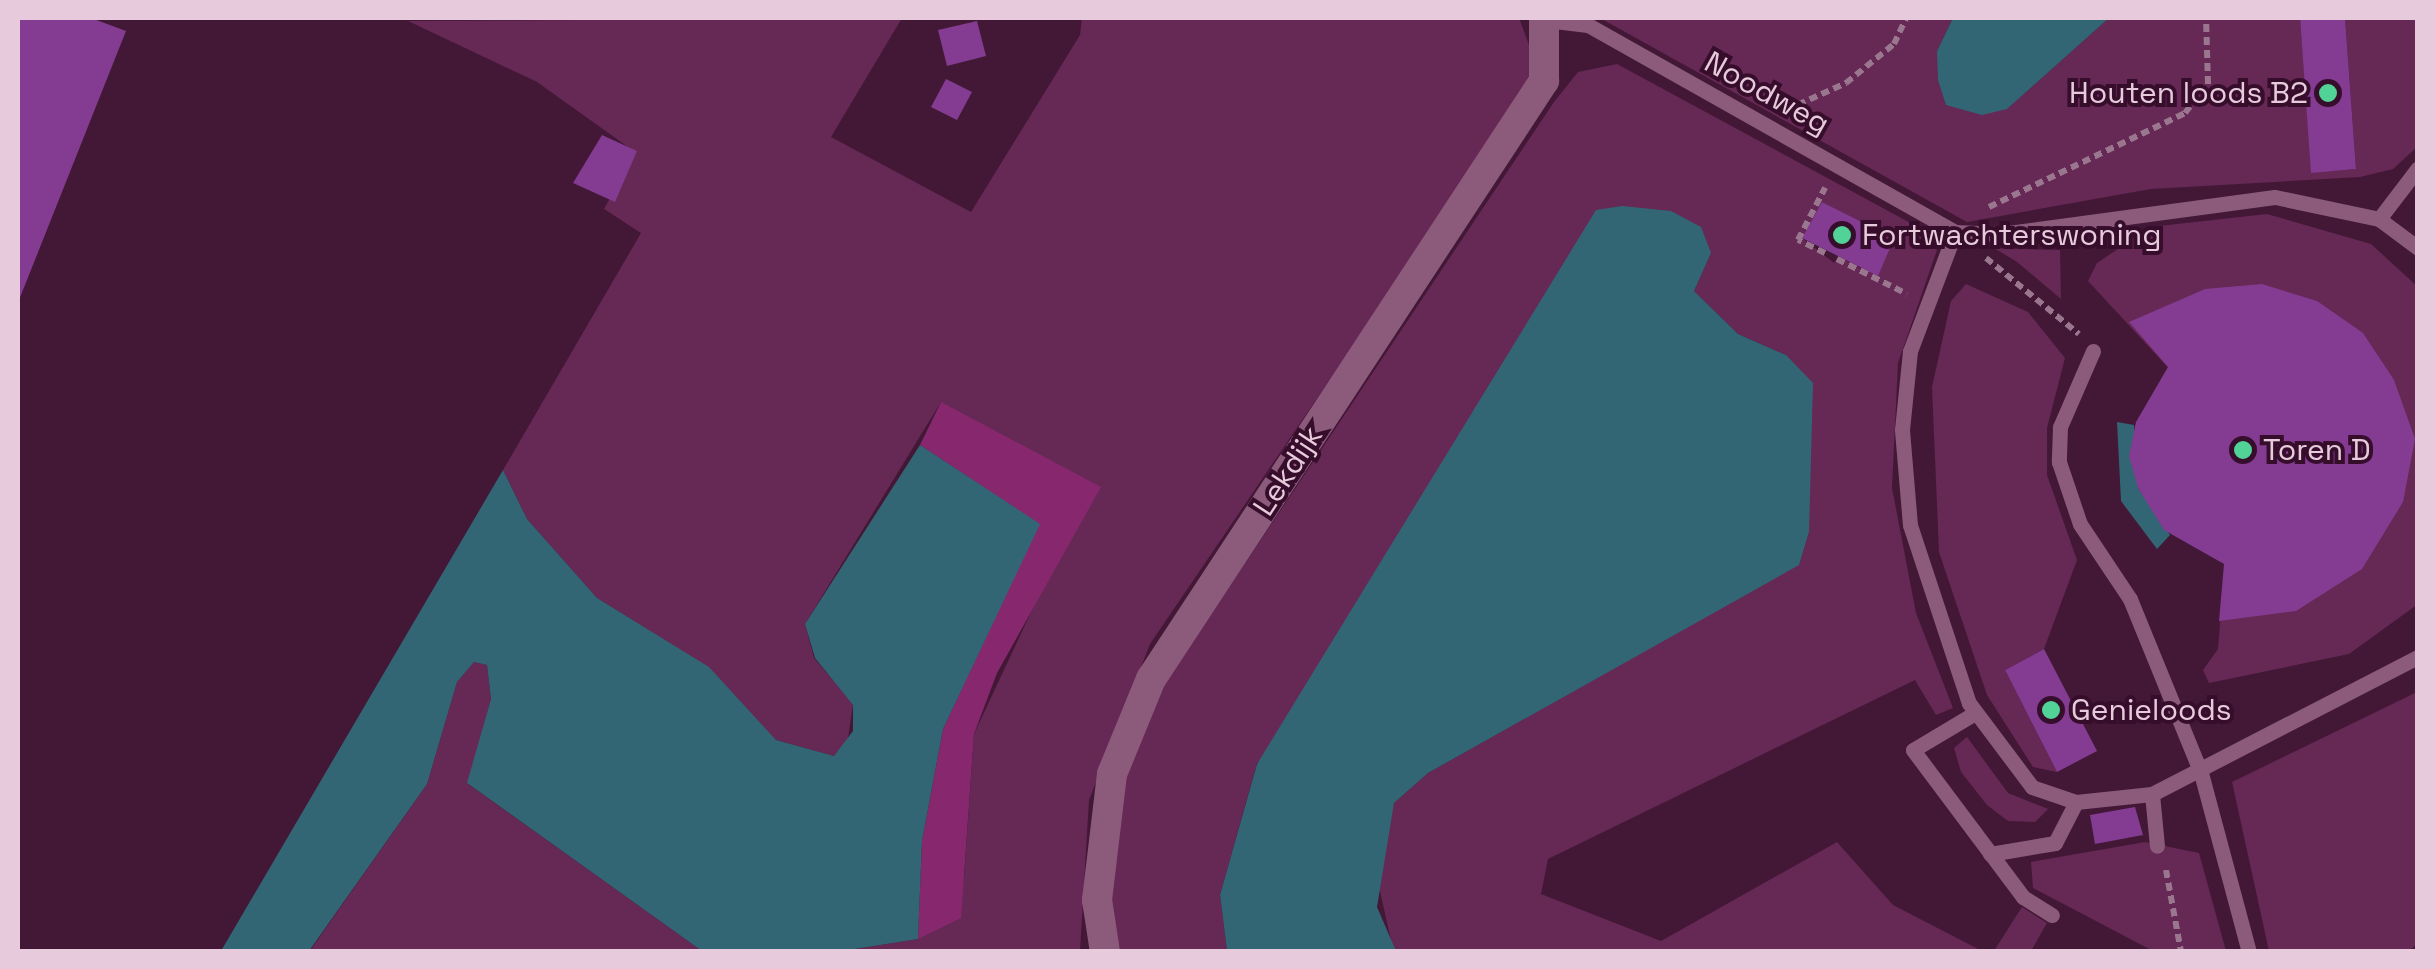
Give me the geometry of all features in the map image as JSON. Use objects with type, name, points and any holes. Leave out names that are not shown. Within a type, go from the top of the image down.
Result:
[{"type":"street","name":"Lekdijk","points":[[1105,952],[1097,900],[1112,774],[1151,679],[1544,81],[1545,19]]},
{"type":"lane","name":"Noodweg","points":[[1545,19],[1588,25],[1955,232]]},
{"type":"lane","points":[[2379,219],[2418,168]]},
{"type":"lane","points":[[2418,248],[2379,219],[2275,198],[2001,234],[1955,232],[1910,351],[1902,430],[1920,572],[1975,713],[2032,787],[2076,802],[2152,794],[2201,773],[2418,657]]},
{"type":"lane","points":[[2092,351],[2060,427],[2059,462],[2080,524],[2130,600],[2201,773],[2249,952]]},
{"type":"lane","points":[[1975,713],[1913,750],[2024,897],[2052,914]]},
{"type":"lane","points":[[2152,794],[2158,846]]},
{"type":"lane","points":[[1990,854],[2055,843],[2076,802]]},
{"type":"path","points":[[1770,117],[1846,83],[1894,44],[1906,18]]},
{"type":"path","points":[[2092,351],[2059,310],[2006,281],[1955,232],[2009,192],[2185,113],[2208,84],[2206,18]]},
{"type":"path","points":[[1819,201],[1798,240],[1824,253]]},
{"type":"path","points":[[1836,259],[1910,296]]},
{"type":"path","points":[[2158,846],[2181,952]]},
{"type":"shaded area","points":[[902,18],[831,137],[971,212],[1080,35],[1082,18],[1519,18],[1535,61],[1532,82],[1150,644],[1089,800],[1080,951],[842,951],[918,939],[943,922],[964,878],[974,734],[1041,591],[941,402],[805,624],[814,658],[853,704],[847,745],[834,756],[776,740],[676,647],[597,598],[527,519],[503,470],[641,233],[604,209],[635,152],[537,82],[408,21]]},
{"type":"shaded area","points":[[1600,18],[1953,18],[1937,51],[1946,105],[2007,109],[2109,18],[2300,18],[2312,172],[2356,169],[2345,18],[2417,18],[2417,147],[2393,169],[2360,177],[2151,189],[1967,222]]},
{"type":"shaded area","points":[[1617,64],[1916,226],[1937,250],[1898,363],[1892,488],[1916,613],[1953,708],[1936,715],[1915,680],[1548,859],[1541,894],[1661,941],[1837,842],[1893,905],[1982,951],[1393,949],[1377,878],[1394,803],[1428,773],[1799,564],[1809,532],[1786,355],[1738,334],[1694,291],[1711,253],[1257,763],[1220,895],[1227,951],[1113,952],[1107,896],[1122,787],[1167,680],[1554,102],[1578,72]],"holes":[[[1822,202],[1882,232],[1862,269],[1838,256],[1834,263],[1802,238]]]},
{"type":"shaded area","points":[[2267,214],[2371,244],[2418,287],[2418,604],[2349,654],[2209,683],[2203,670],[2218,649],[2223,585],[2335,548],[2088,281],[2097,263],[2150,227]]},
{"type":"shaded area","points":[[1994,248],[2060,250],[2061,299],[2017,262]]},
{"type":"shaded area","points":[[1966,284],[2028,312],[2065,358],[2047,428],[2047,475],[2077,560],[2044,649],[2005,670],[2057,772],[2033,767],[1987,695],[1939,552],[1932,387],[1951,301]]},
{"type":"shaded area","points":[[941,402],[1101,487],[997,673],[974,734],[961,918],[918,939],[922,841],[943,729],[1039,524],[920,445]]},
{"type":"shaded area","points":[[474,662],[487,665],[491,699],[468,784],[702,951],[309,952],[427,784],[457,682]]},
{"type":"shaded area","points":[[2417,692],[2418,942],[2410,951],[2269,951],[2232,782]]},
{"type":"shaded area","points":[[1967,737],[2008,793],[2048,809],[2035,822],[2008,821],[1987,805],[1961,772],[1954,748]]},
{"type":"shaded area","points":[[2145,842],[2199,853],[2226,951],[2153,951],[2033,888],[2031,862]]},
{"type":"shaded area","points":[[2022,907],[2047,923],[2031,951],[1994,951]]},
{"type":"water","points":[[1953,18],[2109,18],[2007,109],[1982,115],[1946,105],[1938,80],[1937,51]]},
{"type":"water","points":[[1622,206],[1671,211],[1701,227],[1711,253],[1694,291],[1738,334],[1786,355],[1813,383],[1809,532],[1799,565],[1428,773],[1394,803],[1377,907],[1396,951],[1227,951],[1220,895],[1257,764],[1596,210]]},
{"type":"water","points":[[2117,422],[2134,425],[2138,488],[2170,535],[2157,549],[2121,501]]},
{"type":"water","points":[[920,445],[1040,524],[943,729],[922,841],[918,939],[842,951],[702,951],[467,783],[491,699],[487,665],[474,662],[457,682],[427,784],[309,951],[221,951],[503,470],[527,519],[597,598],[709,667],[776,740],[834,756],[853,731],[853,705],[815,658],[805,624]]},
{"type":"building","points":[[18,18],[91,18],[126,31],[19,300]]},
{"type":"building","name":"Houten loods B2","points":[[2300,18],[2345,18],[2356,169],[2311,173]]},
{"type":"building","points":[[977,21],[986,56],[947,66],[938,30]]},
{"type":"building","points":[[946,79],[972,92],[957,120],[931,107]]},
{"type":"building","points":[[602,135],[637,151],[615,202],[573,183]]},
{"type":"building","name":"Fortwachterswoning","points":[[1822,202],[1882,232],[1877,242],[1890,248],[1878,276],[1802,238]]},
{"type":"building","points":[[2262,284],[2317,301],[2363,333],[2394,380],[2415,439],[2403,502],[2362,569],[2296,611],[2219,621],[2224,564],[2164,530],[2138,488],[2129,456],[2136,422],[2168,367],[2129,322],[2205,289]]},
{"type":"building","name":"Genieloods","points":[[2044,649],[2097,751],[2057,772],[2005,670]]},
{"type":"building","points":[[2135,807],[2143,835],[2095,844],[2090,815]]},
{"type":"place","name":"Houten loods B2","points":[[2328,93]]},
{"type":"place","name":"Fortwachterswoning","points":[[1842,235]]},
{"type":"place","name":"Toren D","points":[[2243,450]]},
{"type":"place","name":"Genieloods","points":[[2051,710]]}]
